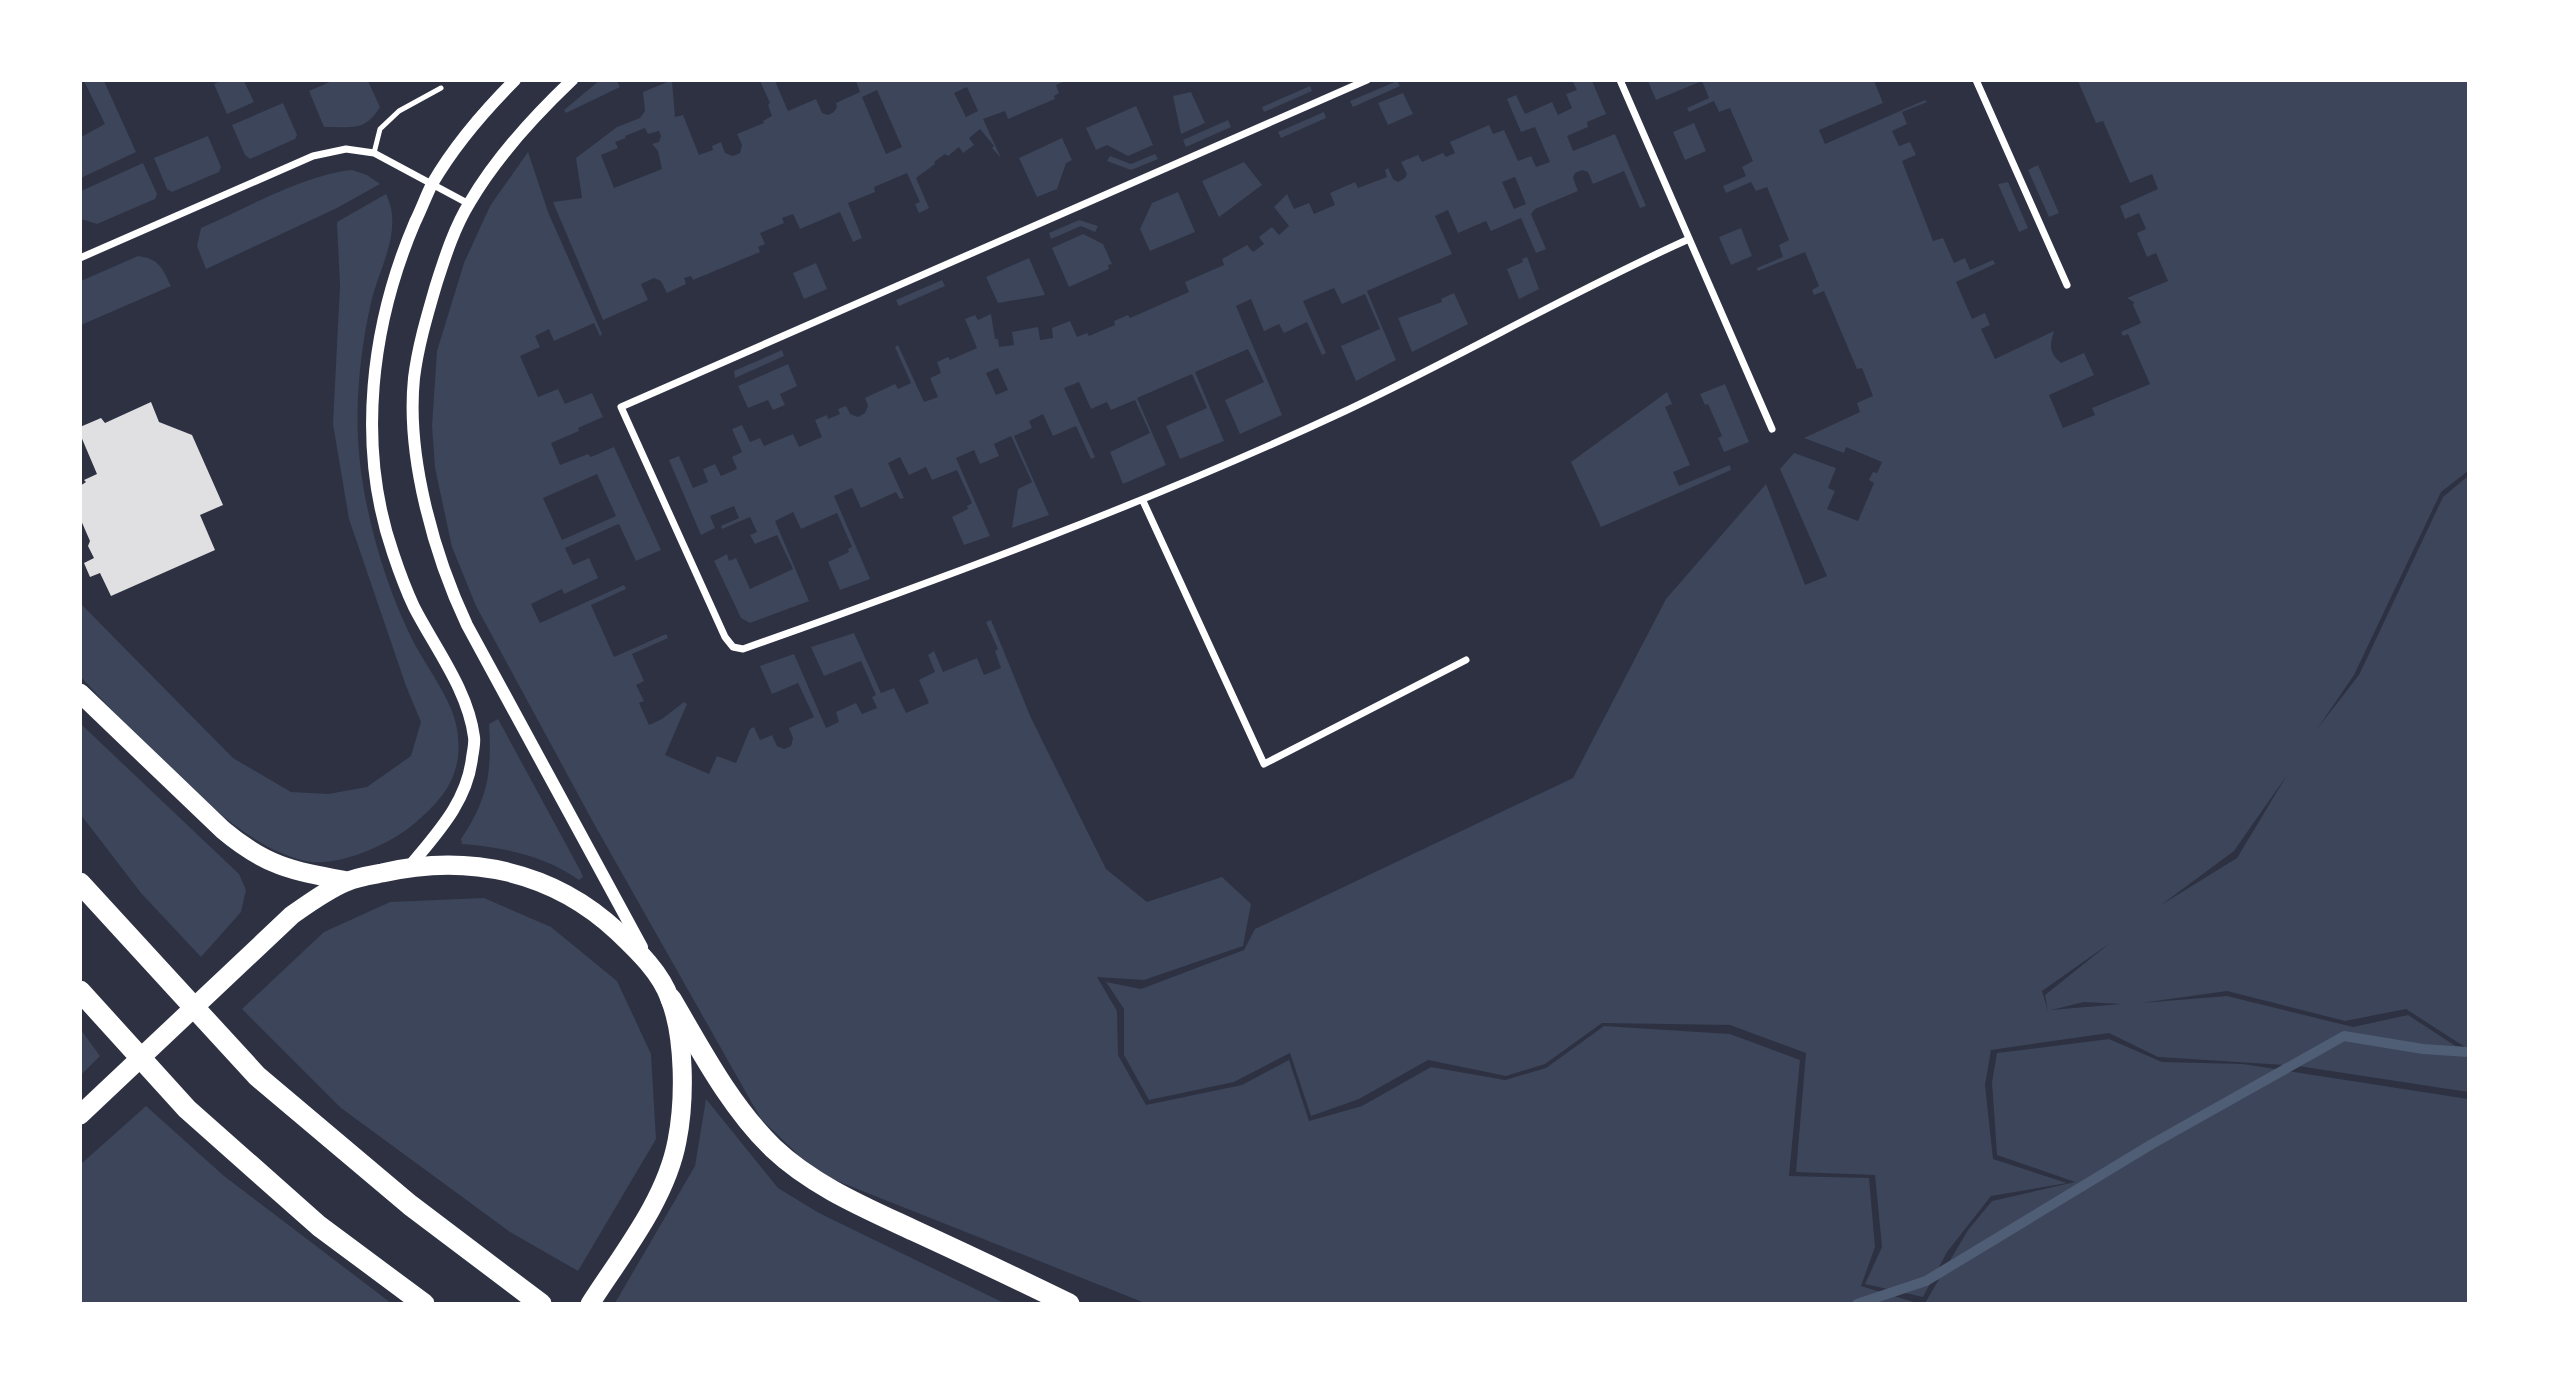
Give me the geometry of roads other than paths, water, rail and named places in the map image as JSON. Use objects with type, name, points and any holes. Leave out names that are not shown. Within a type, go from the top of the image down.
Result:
[{"type":"highway","points":[[80,693],[247,850],[292,871],[348,881]]},
{"type":"highway","points":[[80,1115],[292,915],[317,897],[348,881],[410,866],[480,865],[515,873],[553,888],[581,902],[611,925],[634,947],[659,978],[723,1085],[752,1124],[774,1149],[803,1171],[871,1210],[1069,1304]]},
{"type":"highway","points":[[80,883],[257,1076],[410,1205],[541,1304]]},
{"type":"highway","points":[[80,991],[187,1109],[319,1226],[424,1304]]},
{"type":"highway","points":[[594,1298],[661,1191],[672,1164],[680,1113],[681,1058],[671,999]]},
{"type":"street","points":[[410,866],[451,816],[464,791],[474,738],[458,687],[413,605],[392,551],[379,498],[372,443],[373,380],[385,311],[401,255],[432,184],[465,136],[515,80]]},
{"type":"street","points":[[572,80],[533,117],[469,204],[448,247],[423,329],[414,380],[414,430],[418,465],[437,551],[449,586],[467,625],[659,978]]},
{"type":"street","points":[[1367,80],[621,407],[724,637],[733,647],[743,649],[1143,500],[1341,412],[1689,239]]},
{"type":"street","points":[[1620,80],[1772,429]]},
{"type":"street","points":[[1976,80],[2067,285]]},
{"type":"street","points":[[80,258],[313,156],[346,149],[374,153],[469,204]]},
{"type":"street","points":[[1143,500],[1264,764],[1465,660]]},
{"type":"lane","points":[[374,153],[380,129],[399,111],[441,88]]},
{"type":"waterway","points":[[1857,1304],[1926,1281],[2152,1144],[2344,1036],[2423,1049],[2468,1052]]}]
